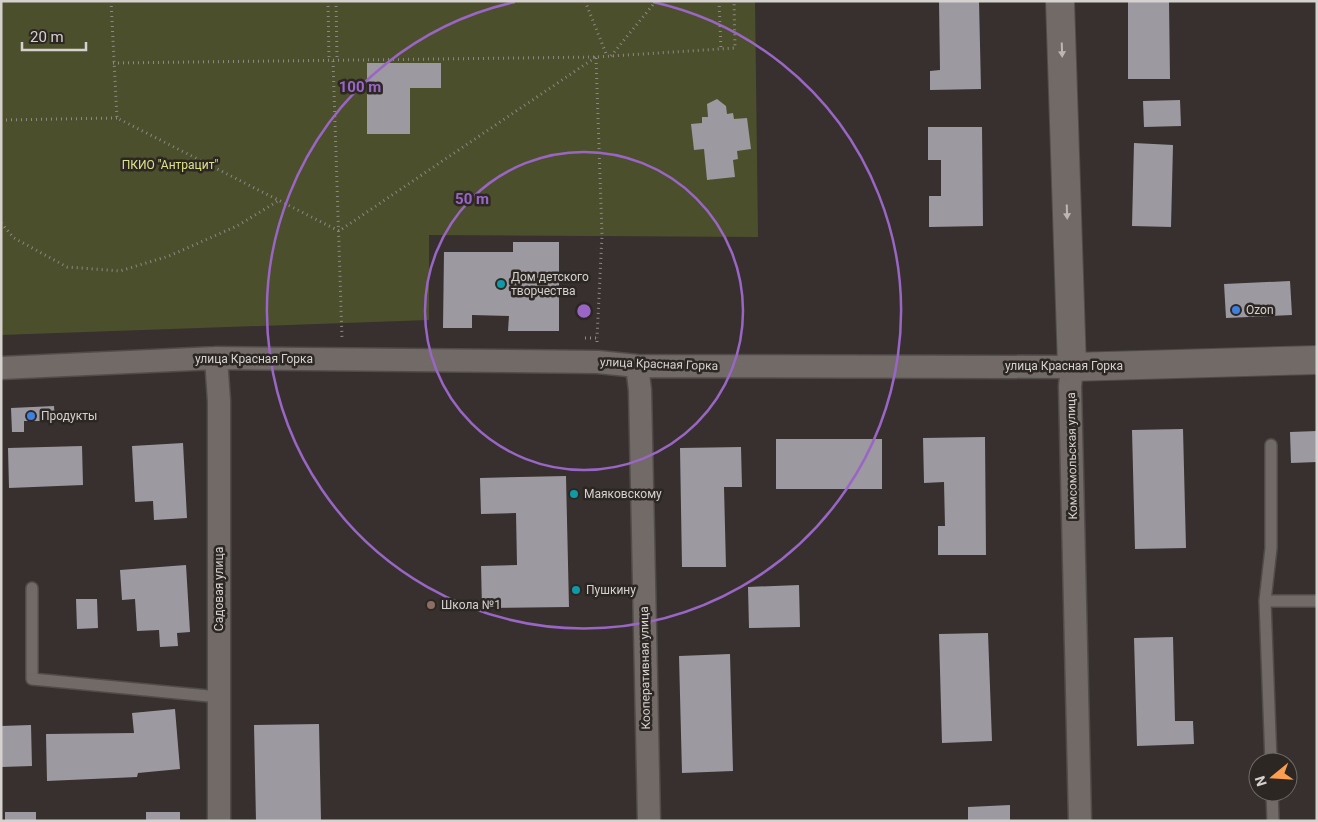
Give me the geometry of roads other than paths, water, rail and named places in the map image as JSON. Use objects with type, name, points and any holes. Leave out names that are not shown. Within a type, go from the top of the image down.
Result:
[{"type":"street","name":"Комсомольская улица","points":[[1060,1],[1072,367],[1070,386],[1080,821]]},
{"type":"street","name":"улица Красная Горка","points":[[1,368],[216,358],[598,362],[637,366],[1072,367],[1317,360]]},
{"type":"street","name":"Садовая улица","points":[[216,358],[219,401],[219,821]]},
{"type":"street","name":"Кооперативная улица","points":[[637,366],[640,390],[649,821]]},
{"type":"lane","points":[[1271,445],[1271,548],[1265,601],[1271,752]]},
{"type":"lane","points":[[32,588],[32,679],[219,697]]},
{"type":"lane","points":[[1265,601],[1317,601]]},
{"type":"lane","points":[[1272,802],[1273,821]]},
{"type":"place","name":"Дом детского творчества","points":[[501,284]]},
{"type":"place","name":"Ozon","points":[[1236,310]]},
{"type":"place","name":"Продукты","points":[[31,416]]},
{"type":"place","name":"Маяковскому","points":[[574,494]]},
{"type":"place","name":"Пушкину","points":[[576,590]]},
{"type":"place","name":"Школа №1","points":[[431,605]]},
{"type":"park label","name":"ПКИО \"Антрацит\"","points":[[170,165]]}]
